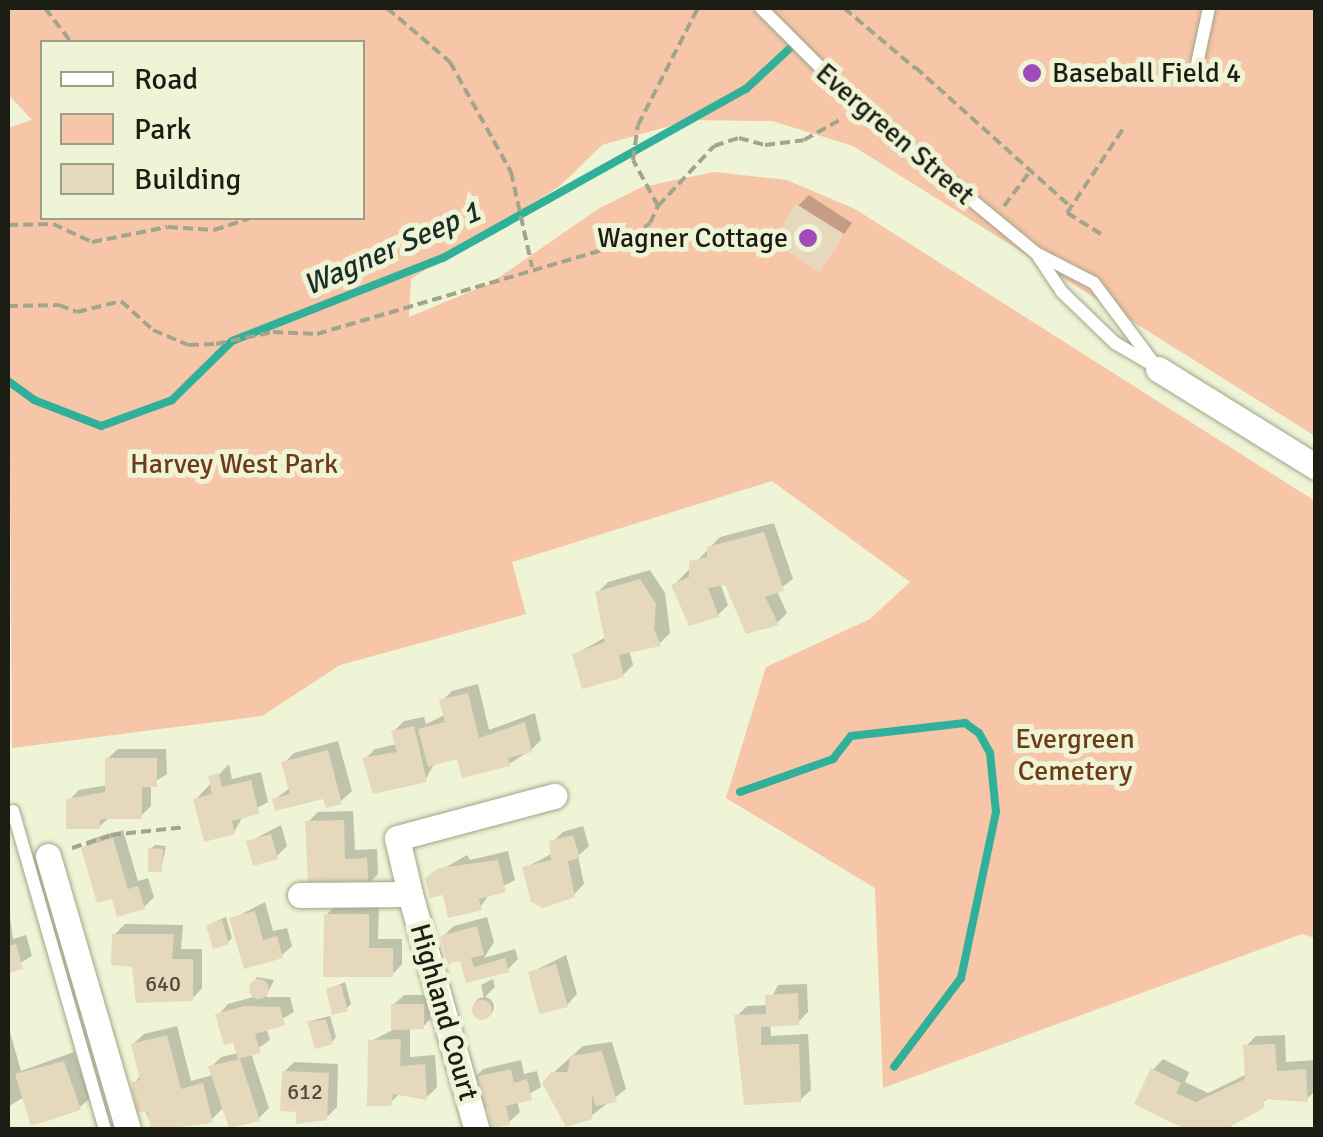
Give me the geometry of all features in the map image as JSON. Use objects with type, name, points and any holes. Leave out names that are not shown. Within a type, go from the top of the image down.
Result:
[{"type":"street","name":"Evergreen Street","points":[[1158,369],[1316,467]]},
{"type":"street","name":"Highland Court","points":[[477,1130],[397,838],[554,796]]},
{"type":"street","points":[[48,856],[128,1130]]},
{"type":"street","name":"Highland Court","points":[[300,894],[410,894]]},
{"type":"lane","name":"Evergreen Street","points":[[760,8],[866,114],[1036,253],[1094,283],[1120,310],[1158,369]]},
{"type":"lane","points":[[1197,64],[1208,8]]},
{"type":"lane","name":"Evergreen Street","points":[[1036,253],[1062,292],[1114,344],[1158,369]]},
{"type":"lane","points":[[13,811],[105,1130]]},
{"type":"path","points":[[45,8],[69,40]]},
{"type":"path","points":[[387,8],[450,62],[511,172],[532,267]]},
{"type":"path","points":[[658,206],[634,160],[643,105],[698,8]]},
{"type":"path","points":[[844,8],[916,68],[1028,174],[1070,206]]},
{"type":"path","points":[[8,306],[60,305],[76,312],[121,301],[168,337],[202,344],[273,332],[317,334],[368,315],[480,290],[532,267],[620,246],[650,222],[658,206],[714,146],[739,138],[765,146],[804,140],[830,121],[866,114]]},
{"type":"path","points":[[1101,234],[1067,213],[1124,129]]},
{"type":"path","points":[[994,219],[1028,174]]},
{"type":"path","points":[[8,225],[54,224],[92,242],[168,227],[214,230],[245,220]]},
{"type":"path","points":[[48,856],[111,835],[186,827]]},
{"type":"green space","name":"Harvey West Park","points":[[8,8],[1315,8],[1315,436],[853,146],[772,121],[691,120],[602,145],[560,186],[411,279],[409,317],[491,283],[598,209],[642,187],[714,172],[787,180],[855,209],[1315,501],[1315,938],[1302,934],[883,1088],[875,888],[726,798],[766,667],[870,619],[910,582],[772,481],[512,562],[526,614],[340,665],[262,716],[12,748],[8,128],[32,120],[8,94]]},
{"type":"building","name":"Wagner Cottage","points":[[796,204],[844,234],[820,272],[772,242]]},
{"type":"building","points":[[764,532],[784,591],[765,597],[779,625],[746,634],[725,585],[708,588],[719,617],[689,626],[671,585],[689,577],[689,561],[707,557],[707,547]]},
{"type":"building","points":[[640,579],[656,604],[654,629],[661,646],[619,655],[624,677],[582,689],[572,654],[605,642],[595,592]]},
{"type":"building","points":[[468,693],[479,738],[525,722],[532,752],[508,758],[510,766],[462,778],[457,759],[428,767],[418,729],[445,722],[439,700]]},
{"type":"building","points":[[414,726],[427,782],[373,794],[362,758],[397,752],[391,731]]},
{"type":"building","points":[[328,750],[342,804],[326,808],[323,799],[275,811],[272,799],[290,794],[281,762]]},
{"type":"building","points":[[105,758],[157,758],[157,787],[142,787],[142,819],[100,819],[100,829],[66,829],[66,799],[105,792]]},
{"type":"building","points":[[219,773],[222,787],[251,780],[259,814],[232,821],[235,834],[204,842],[193,799],[212,794],[208,776]]},
{"type":"building","points":[[344,820],[345,859],[367,858],[369,887],[308,882],[305,821]]},
{"type":"building","points":[[271,834],[278,859],[253,866],[246,841]]},
{"type":"building","points":[[573,835],[580,858],[568,861],[575,897],[543,908],[531,902],[522,867],[551,860],[549,841]]},
{"type":"building","points":[[113,838],[128,889],[138,886],[145,909],[117,917],[112,899],[97,903],[81,848]]},
{"type":"building","points":[[148,848],[163,849],[162,872],[148,872]]},
{"type":"building","points":[[498,860],[506,892],[479,899],[482,910],[448,918],[443,895],[430,898],[425,878],[439,868]]},
{"type":"building","points":[[255,911],[263,940],[277,936],[283,958],[244,969],[229,918]]},
{"type":"building","points":[[324,914],[369,914],[369,948],[393,948],[393,977],[323,977]]},
{"type":"building","points":[[222,920],[229,944],[213,949],[206,925]]},
{"type":"building","points":[[477,926],[484,955],[471,958],[474,967],[505,958],[509,972],[466,983],[460,961],[448,964],[440,936]]},
{"type":"building","points":[[112,934],[174,934],[172,959],[193,959],[193,1001],[136,1003],[132,967],[111,965]]},
{"type":"building","points":[[16,944],[23,969],[8,973],[8,946]]},
{"type":"building","points":[[556,964],[568,1007],[539,1014],[528,972]]},
{"type":"building","points":[[259,979],[269,989],[259,999],[249,989]]},
{"type":"building","points":[[341,985],[348,1011],[332,1015],[326,988]]},
{"type":"building","points":[[798,993],[799,1025],[761,1027],[761,1045],[799,1044],[801,1102],[744,1105],[734,1015],[766,1014],[765,995]]},
{"type":"building","points":[[478,1000],[486,1000],[492,1010],[486,1020],[478,1020],[472,1014],[472,1006]]},
{"type":"building","points":[[391,1004],[424,1004],[424,1029],[391,1030]]},
{"type":"building","points":[[244,1006],[280,1007],[285,1025],[255,1034],[261,1053],[238,1059],[233,1042],[224,1045],[215,1014]]},
{"type":"building","points":[[326,1020],[333,1044],[315,1049],[307,1021]]},
{"type":"building","points":[[167,1035],[181,1089],[203,1083],[213,1123],[151,1130],[147,1111],[137,1113],[131,1082],[140,1080],[131,1044]]},
{"type":"building","points":[[401,1039],[400,1066],[425,1064],[427,1100],[393,1094],[391,1106],[367,1106],[368,1040]]},
{"type":"building","points":[[1275,1044],[1277,1071],[1306,1069],[1308,1102],[1264,1099],[1264,1108],[1224,1130],[1187,1130],[1134,1104],[1151,1068],[1181,1083],[1176,1093],[1196,1102],[1245,1079],[1243,1045]]},
{"type":"building","points":[[602,1051],[617,1102],[596,1106],[592,1095],[592,1119],[566,1127],[542,1083],[551,1072],[568,1072],[570,1056]]},
{"type":"building","points":[[240,1059],[260,1121],[229,1128],[208,1066]]},
{"type":"building","points":[[64,1061],[81,1110],[31,1126],[15,1074]]},
{"type":"building","points":[[511,1069],[514,1083],[527,1079],[532,1100],[506,1106],[510,1125],[492,1128],[487,1108],[477,1109],[470,1078]]},
{"type":"building","points":[[282,1071],[329,1073],[327,1120],[296,1124],[296,1112],[280,1111]]},
{"type":"waterway","name":"Wagner Seep 1","points":[[8,381],[34,400],[101,426],[172,400],[232,341],[443,258],[746,89],[789,49]]},
{"type":"waterway","points":[[740,792],[833,759],[851,736],[965,723],[979,733],[990,753],[996,812],[961,978],[894,1067]]},
{"type":"place","name":"Baseball Field 4","points":[[1032,73]]},
{"type":"place","name":"Wagner Cottage","points":[[808,238]]},
{"type":"park label","name":"Evergreen Cemetery","points":[[1075,755]]}]
